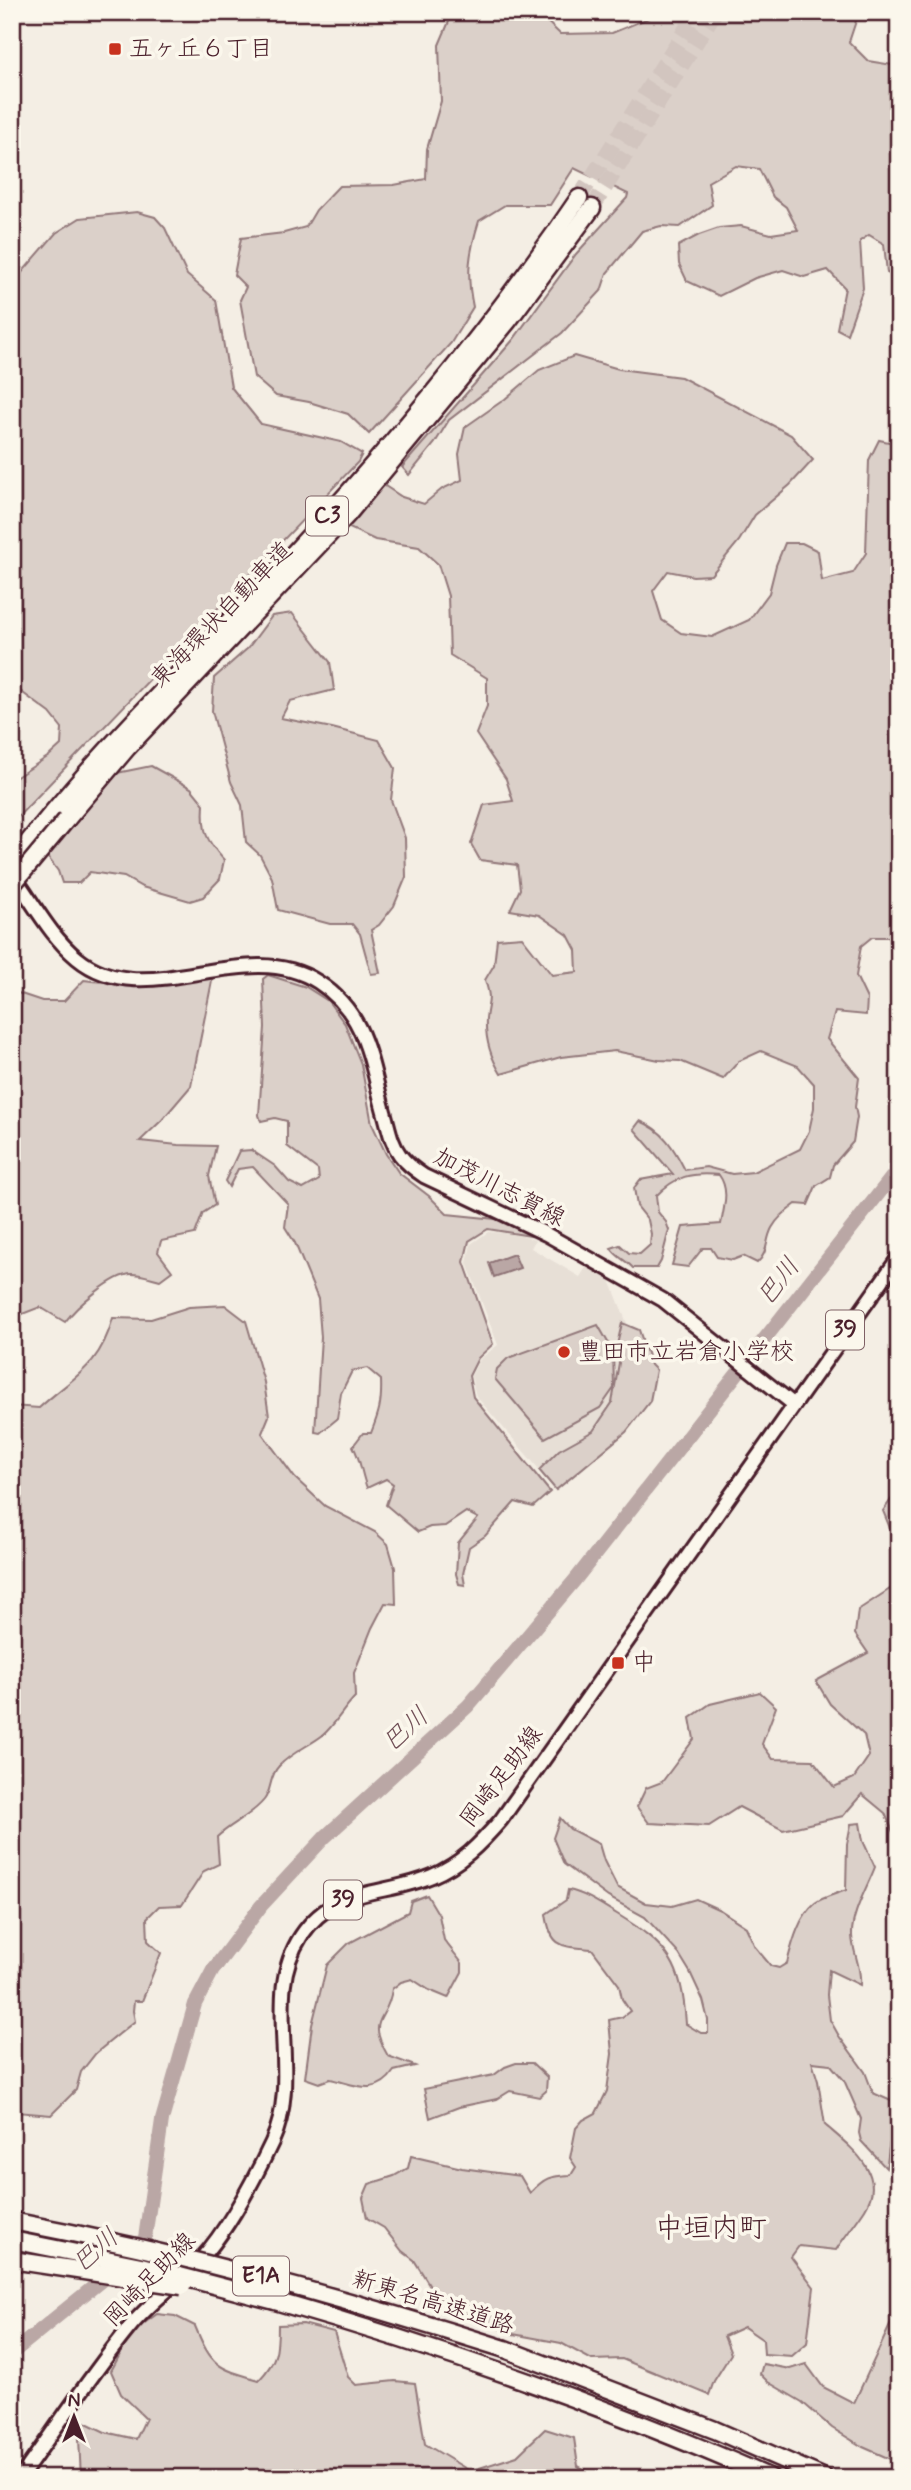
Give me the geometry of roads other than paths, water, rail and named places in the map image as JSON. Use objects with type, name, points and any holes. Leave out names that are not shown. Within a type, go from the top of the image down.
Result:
[{"type":"highway","name":"東海環状自動車道","points":[[12,863],[127,748],[348,514],[508,321],[586,203]]},
{"type":"highway","name":"東海環状自動車道","points":[[12,885],[60,817]]},
{"type":"highway","name":"新東名高速道路","points":[[12,2221],[217,2265],[391,2312],[505,2348],[715,2430],[825,2478]]},
{"type":"highway","name":"新東名高速道路","points":[[12,2240],[141,2266],[275,2301],[457,2356],[688,2441],[771,2478]]},
{"type":"highway","points":[[12,2260],[275,2301]]},
{"type":"main road","name":"加茂川志賀線","points":[[12,874],[57,938],[77,958],[108,976],[155,979],[257,965],[284,968],[317,981],[342,1001],[354,1017],[366,1044],[393,1143],[407,1163],[424,1175],[546,1234],[632,1280],[663,1300],[793,1404]]},
{"type":"main road","name":"岡崎足助線","points":[[20,2478],[130,2327],[213,2246],[271,2144],[280,2123],[285,2099],[283,2023],[286,1969],[302,1935],[320,1915],[345,1899],[430,1877],[456,1864],[486,1837],[899,1257]]},
{"type":"waterway","name":"巴川","points":[[134,2253],[145,2238],[162,2120],[195,2004],[213,1970],[261,1906],[325,1837],[468,1706],[575,1580],[895,1173],[899,1159]]},
{"type":"waterway","name":"巴川","points":[[12,2353],[113,2271]]},
{"type":"tunnel","points":[[579,198],[697,12]]},
{"type":"tunnel","points":[[592,208],[715,12]]},
{"type":"place","name":"五ヶ丘６丁目","points":[[115,49]]},
{"type":"place","name":"豊田市立岩倉小学校","points":[[564,1352]]},
{"type":"place","name":"中","points":[[618,1663]]},
{"type":"district","name":"中垣内町","points":[[711,2229]]}]
